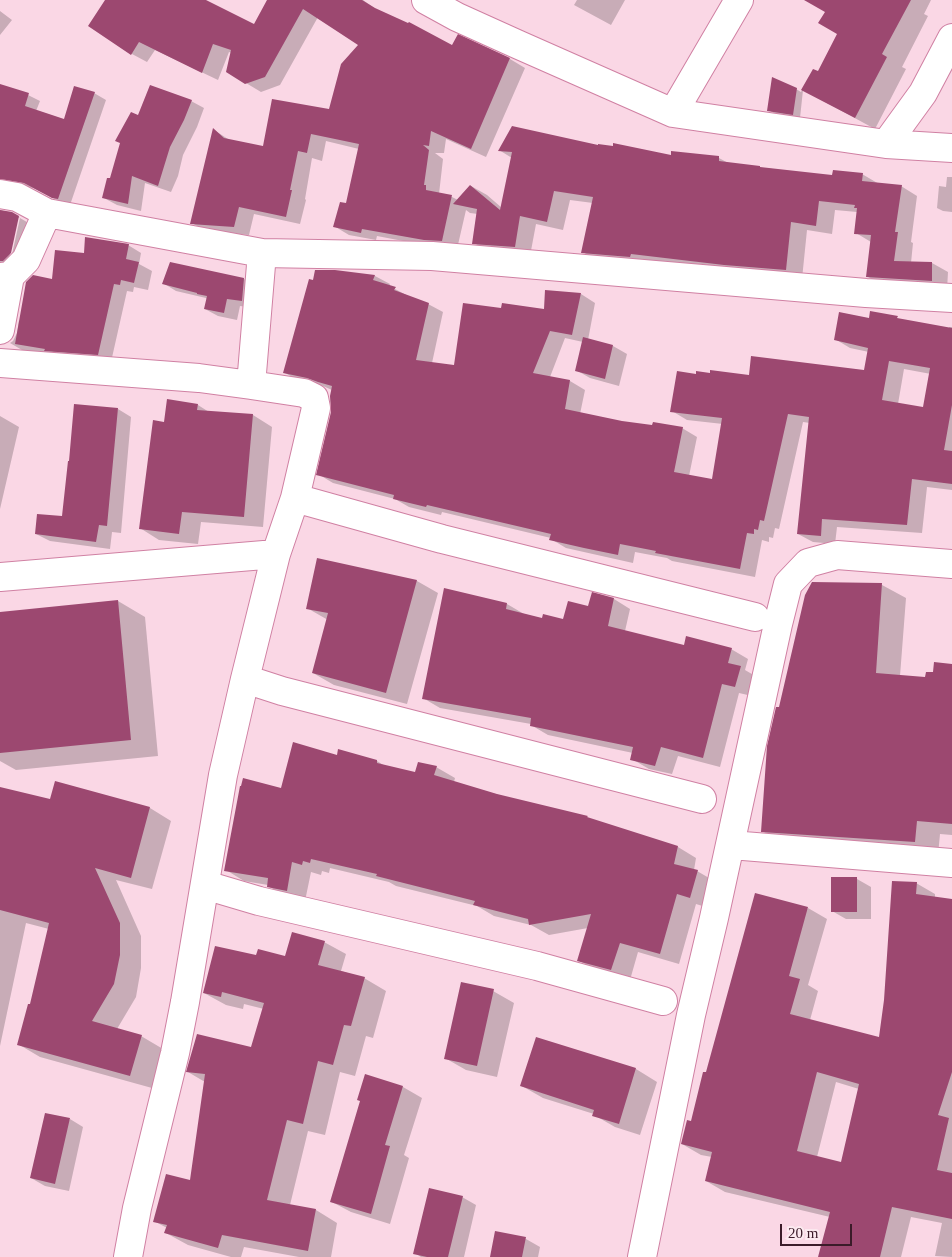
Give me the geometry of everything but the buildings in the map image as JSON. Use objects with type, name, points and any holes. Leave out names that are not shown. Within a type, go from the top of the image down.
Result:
[{"type":"street","points":[[426,0],[519,46],[673,113],[886,144],[952,148]]},
{"type":"street","points":[[673,113],[739,0]]},
{"type":"street","points":[[886,144],[923,92],[952,38]]},
{"type":"street","points":[[0,194],[17,198],[47,213],[262,253],[432,256],[866,293],[952,298]]},
{"type":"street","points":[[0,330],[5,276],[26,260],[47,213]]},
{"type":"street","points":[[251,385],[262,253]]},
{"type":"street","points":[[0,362],[199,378],[304,392],[314,398],[316,408],[295,498],[276,554],[223,775],[175,1053],[137,1208],[128,1257]]},
{"type":"street","points":[[295,498],[442,539],[755,617]]},
{"type":"street","points":[[0,576],[276,554]]},
{"type":"street","points":[[642,1257],[690,1015],[731,845],[788,584],[808,563],[837,555],[952,564]]},
{"type":"street","points":[[246,679],[282,691],[702,799]]},
{"type":"street","points":[[731,845],[952,864]]},
{"type":"street","points":[[205,885],[259,901],[537,966],[663,1001]]}]
